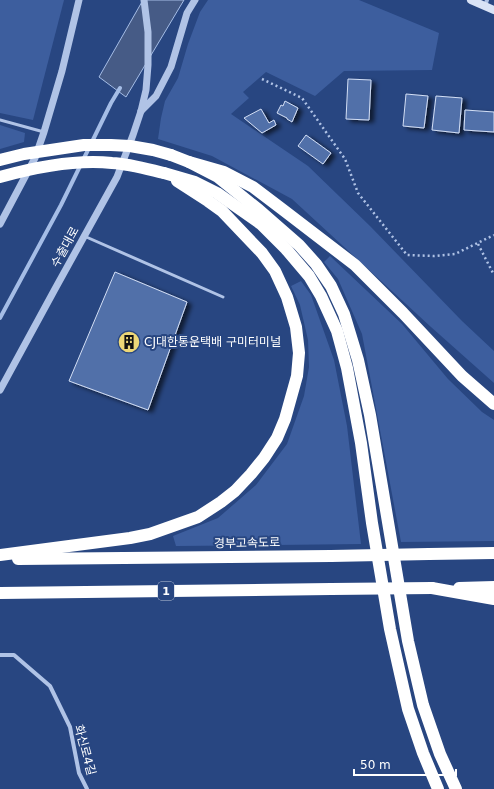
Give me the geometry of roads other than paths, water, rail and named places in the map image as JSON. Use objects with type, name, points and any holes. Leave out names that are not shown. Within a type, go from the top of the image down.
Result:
[{"type":"highway","points":[[0,160],[24,154],[84,145],[130,146],[153,150],[224,172],[253,187],[355,266],[403,313],[462,376],[494,404]]},
{"type":"highway","points":[[0,176],[35,168],[80,162],[112,162],[135,166],[195,182],[217,193],[261,224],[286,249],[309,276],[321,296],[336,331],[348,376],[361,443],[372,523],[390,629],[410,717],[438,789]]},
{"type":"highway","points":[[189,162],[218,178],[259,210],[299,245],[316,264],[331,286],[344,314],[358,360],[370,415],[408,641],[423,705],[440,754],[456,789]]},
{"type":"highway","points":[[0,555],[130,538],[150,534],[198,517],[235,491],[264,458],[277,438],[285,419],[297,376],[299,353],[296,327],[287,297],[275,271],[262,253],[222,211],[164,173]]},
{"type":"highway","name":"경부고속도로","points":[[0,560],[494,553]]},
{"type":"highway","name":"1","points":[[0,592],[494,587]]},
{"type":"highway","points":[[432,588],[494,599]]},
{"type":"main road","points":[[471,0],[486,3],[494,10]]},
{"type":"street","points":[[0,224],[34,158],[44,132],[62,71],[79,0]]},
{"type":"street","name":"수출대로","points":[[0,390],[117,176],[134,135],[146,90],[148,65],[148,32],[144,0]]},
{"type":"street","points":[[141,111],[156,96],[171,67],[187,13],[195,0]]},
{"type":"street","name":"화신로4길","points":[[0,655],[14,655],[50,686],[70,727],[79,773],[87,789]]},
{"type":"lane","points":[[0,120],[44,132]]},
{"type":"lane","points":[[84,236],[223,297]]},
{"type":"waterway","points":[[0,318],[61,205],[111,103],[120,88]]},
{"type":"place","name":"CJ대한통운택배 구미터미널","points":[[129,342]]}]
